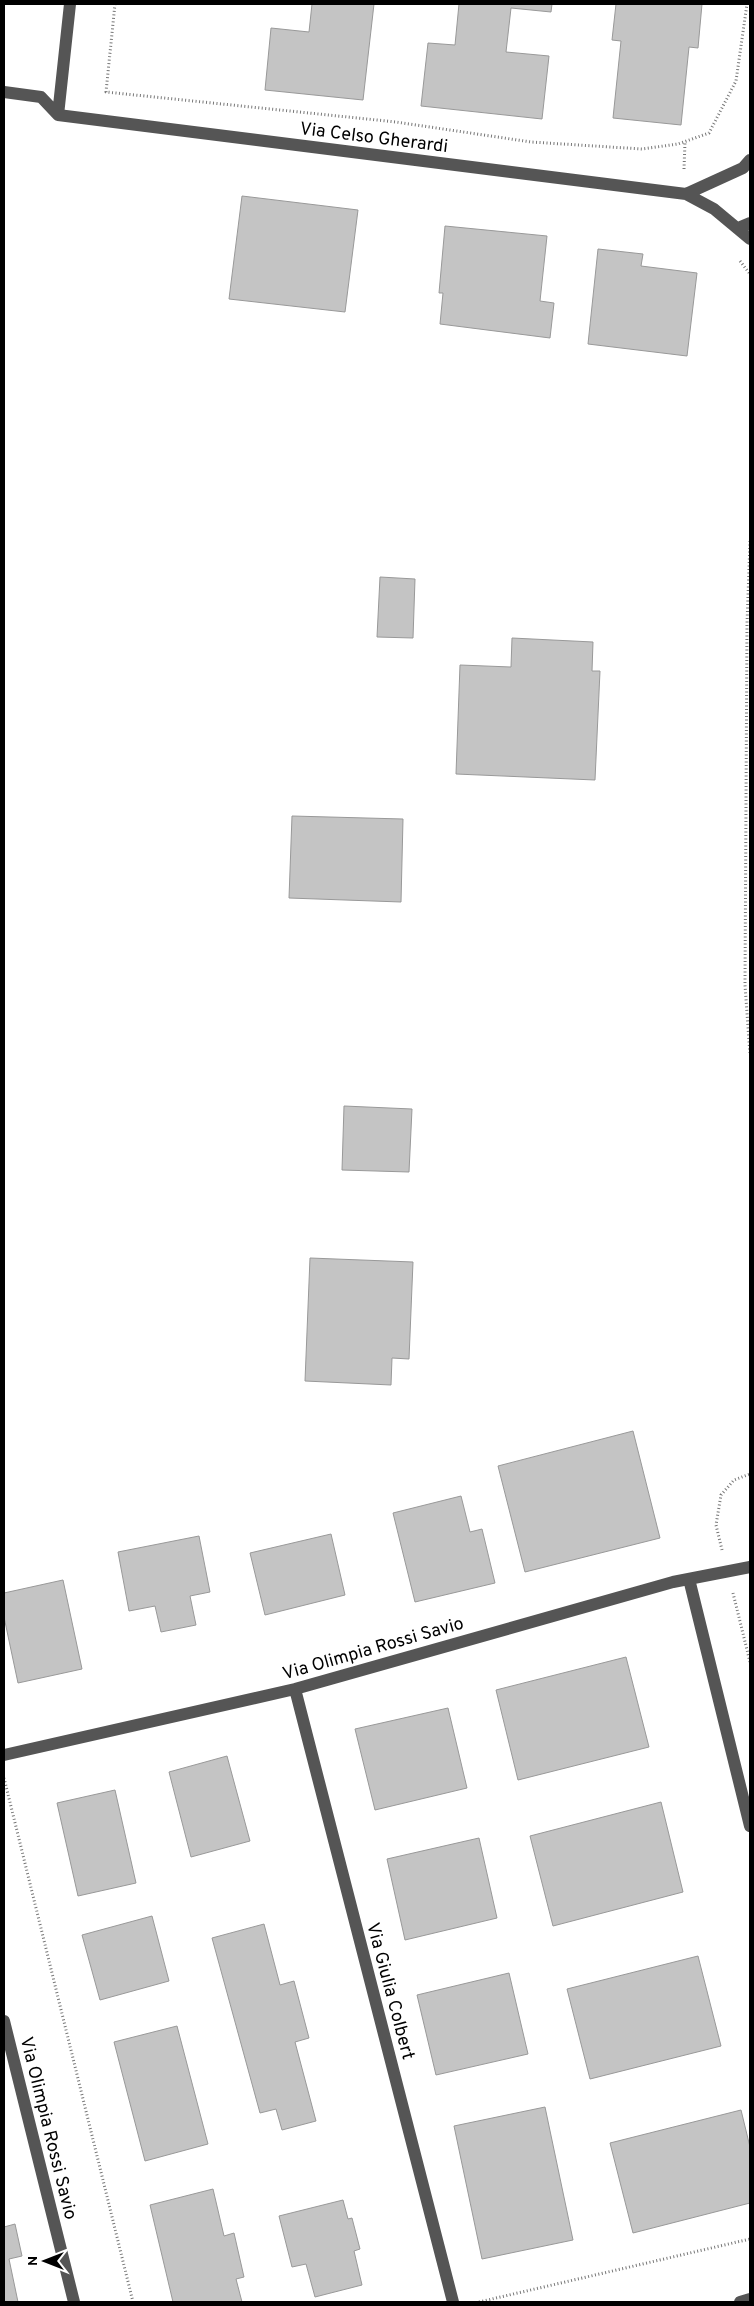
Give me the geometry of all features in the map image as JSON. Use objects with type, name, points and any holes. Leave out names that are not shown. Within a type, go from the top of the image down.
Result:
[{"type":"street","points":[[58,115],[70,4]]},
{"type":"street","points":[[4,92],[41,97],[58,115]]},
{"type":"street","name":"Via Celso Gherardi","points":[[58,115],[686,194],[744,226],[750,239]]},
{"type":"street","points":[[686,194],[748,166]]},
{"type":"street","name":"Via Olimpia Rossi Savio","points":[[4,1755],[295,1689],[689,1579],[750,1567]]},
{"type":"street","points":[[689,1579],[750,1826]]},
{"type":"street","name":"Via Giulia Colbert","points":[[295,1689],[454,2302]]},
{"type":"street","name":"Via Olimpia Rossi Savio","points":[[4,2021],[74,2302]]},
{"type":"street","points":[[740,2302],[750,2300]]},
{"type":"path","points":[[115,4],[106,92],[396,122],[532,142],[642,149],[678,144],[709,133],[736,82],[747,4]]},
{"type":"path","points":[[750,541],[747,624],[745,984],[750,1056]]},
{"type":"path","points":[[4,1778],[133,2302]]},
{"type":"path","points":[[479,2302],[750,2239]]},
{"type":"building","points":[[312,4],[374,4],[363,100],[265,90],[271,28],[309,32]]},
{"type":"building","points":[[459,4],[552,4],[551,12],[511,8],[506,52],[549,56],[542,119],[421,106],[428,43],[455,45]]},
{"type":"building","points":[[616,4],[702,4],[698,48],[689,47],[681,125],[613,118],[621,41],[612,40]]},
{"type":"building","points":[[242,196],[358,210],[345,312],[229,299]]},
{"type":"building","points":[[445,226],[547,236],[540,301],[554,303],[550,338],[440,324],[443,293],[439,293]]},
{"type":"building","points":[[598,249],[643,254],[641,266],[697,273],[687,356],[588,344]]},
{"type":"building","points":[[380,577],[415,579],[413,638],[377,637]]},
{"type":"building","points":[[512,638],[593,642],[592,671],[600,671],[595,780],[456,774],[460,665],[511,667]]},
{"type":"building","points":[[292,816],[403,819],[401,902],[289,898]]},
{"type":"building","points":[[344,1106],[412,1109],[409,1172],[342,1170]]},
{"type":"building","points":[[310,1258],[413,1262],[409,1359],[392,1358],[391,1385],[305,1381]]},
{"type":"building","points":[[633,1431],[660,1538],[525,1572],[498,1466]]},
{"type":"building","points":[[461,1496],[470,1532],[482,1529],[495,1583],[415,1602],[393,1513]]},
{"type":"building","points":[[331,1534],[345,1595],[265,1615],[250,1553]]},
{"type":"building","points":[[199,1536],[210,1592],[190,1596],[196,1625],[161,1632],[155,1606],[129,1611],[118,1552]]},
{"type":"building","points":[[63,1580],[82,1669],[18,1683],[4,1617],[4,1593]]},
{"type":"building","points":[[626,1657],[649,1747],[518,1780],[496,1690]]},
{"type":"building","points":[[448,1708],[467,1788],[375,1810],[355,1729]]},
{"type":"building","points":[[227,1756],[250,1841],[191,1857],[169,1772]]},
{"type":"building","points":[[115,1790],[136,1883],[78,1896],[57,1803]]},
{"type":"building","points":[[661,1802],[683,1892],[553,1926],[530,1836]]},
{"type":"building","points":[[479,1838],[497,1918],[405,1940],[387,1859]]},
{"type":"building","points":[[152,1916],[169,1981],[100,2000],[82,1935]]},
{"type":"building","points":[[264,1924],[280,1985],[294,1981],[309,2038],[295,2042],[316,2121],[282,2130],[276,2109],[260,2113],[212,1938]]},
{"type":"building","points":[[698,1956],[721,2046],[590,2079],[567,1989]]},
{"type":"building","points":[[509,1973],[528,2054],[436,2075],[417,1995]]},
{"type":"building","points":[[177,2026],[208,2144],[145,2161],[114,2042]]},
{"type":"building","points":[[545,2107],[573,2240],[482,2259],[454,2126]]},
{"type":"building","points":[[741,2110],[750,2147],[750,2203],[633,2233],[610,2143]]},
{"type":"building","points":[[213,2189],[224,2236],[234,2233],[244,2277],[236,2279],[242,2302],[173,2302],[150,2205]]},
{"type":"building","points":[[343,2200],[348,2219],[352,2218],[360,2249],[354,2251],[362,2285],[315,2297],[306,2264],[292,2267],[279,2216]]},
{"type":"building","points":[[15,2224],[22,2256],[9,2259],[18,2302],[4,2302],[4,2227]]}]
